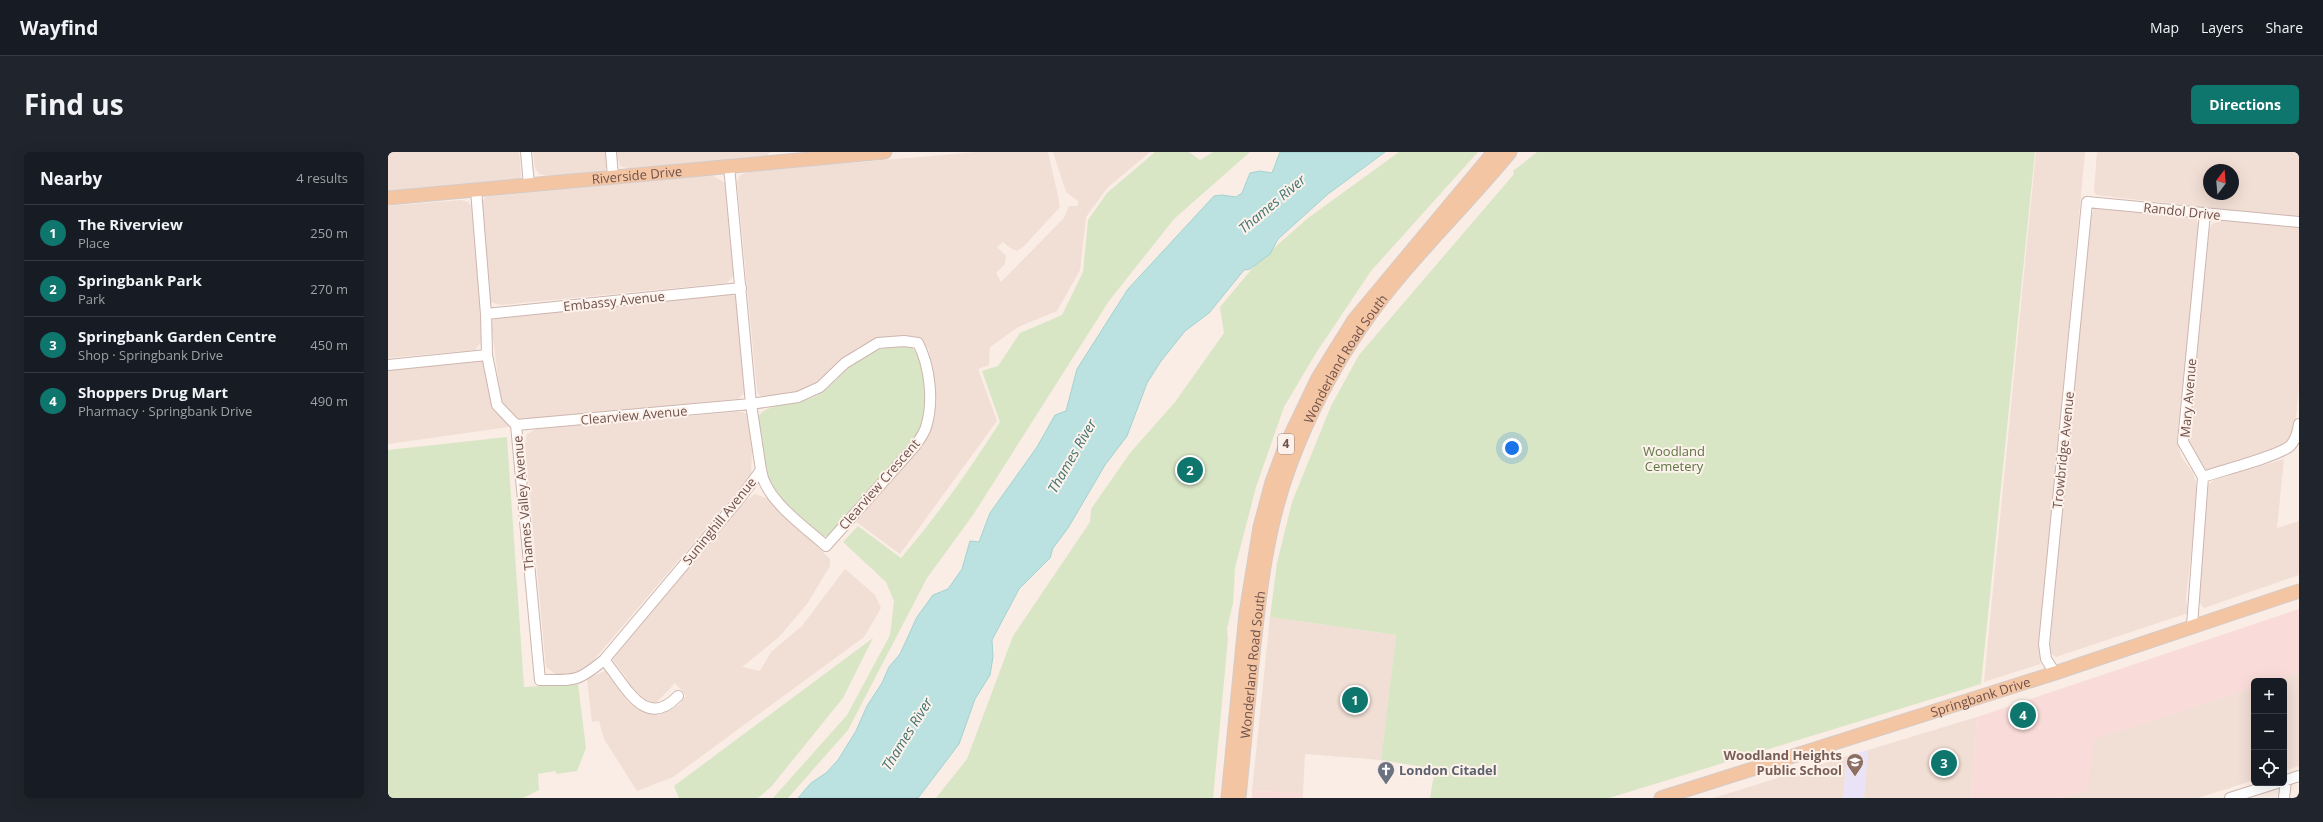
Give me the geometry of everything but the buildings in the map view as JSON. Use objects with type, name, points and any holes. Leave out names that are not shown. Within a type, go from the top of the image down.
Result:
[{"type":"main road","name":"Riverside Drive","points":[[388,198],[729,166],[778,157],[885,152]]},
{"type":"main road","name":"Wonderland Road South","points":[[1228,798],[1246,612],[1260,527],[1272,482],[1285,447],[1318,378],[1354,320],[1494,152]]},
{"type":"main road","name":"Wonderland Road South","points":[[1239,798],[1264,565],[1275,515],[1290,465],[1331,375],[1360,329],[1386,293],[1486,182],[1510,152]]},
{"type":"main road","name":"Springbank Drive","points":[[1661,798],[2055,673],[2299,591]]},
{"type":"street","points":[[526,152],[529,185]]},
{"type":"street","points":[[611,152],[613,177]]},
{"type":"street","name":"Suninghill Avenue","points":[[540,680],[574,680],[583,677],[604,660],[741,497],[761,470],[751,404],[729,166]]},
{"type":"street","name":"Thames Valley Avenue","points":[[476,190],[488,355],[497,405],[516,425],[540,680]]},
{"type":"street","name":"Randol Drive","points":[[2084,224],[2087,202],[2299,222]]},
{"type":"street","name":"Mary Avenue","points":[[2203,477],[2183,442],[2206,213]]},
{"type":"street","name":"Trowbridge Avenue","points":[[2055,673],[2046,659],[2044,644],[2084,224]]},
{"type":"street","name":"Embassy Avenue","points":[[486,314],[741,288]]},
{"type":"street","name":"Clearview Crescent","points":[[751,404],[798,397],[814,389],[845,363],[878,343],[904,341],[918,343],[926,358],[930,408],[926,429],[915,446],[826,546],[776,501],[766,488],[761,470]]},
{"type":"street","points":[[388,365],[488,355]]},
{"type":"street","name":"Clearview Avenue","points":[[516,425],[751,404]]},
{"type":"street","points":[[2192,626],[2203,477],[2277,453],[2290,446],[2298,431],[2299,424]]},
{"type":"street","points":[[604,660],[614,671],[627,692],[642,706],[652,709],[670,704],[678,696]]},
{"type":"street","points":[[2287,780],[2299,776]]},
{"type":"street","points":[[2230,798],[2267,786]]},
{"type":"street","points":[[2283,786],[2284,798]]},
{"type":"shaded area","points":[[388,152],[519,152],[521,176],[518,180],[388,192]]},
{"type":"shaded area","points":[[533,152],[606,152],[607,165],[605,170],[548,176],[539,174],[535,168]]},
{"type":"shaded area","points":[[616,152],[770,152],[766,158],[631,169],[620,166]]},
{"type":"shaded area","points":[[976,152],[1048,152],[1058,196],[1060,207],[1024,246],[1017,251],[1010,248],[1003,242],[997,247],[1006,256],[1005,264],[996,273],[1001,282],[1064,218],[1069,206],[1078,206],[1078,201],[1066,192],[1053,152],[1150,152],[1107,188],[1086,217],[1080,270],[1057,311],[1018,327],[990,347],[989,365],[978,369],[997,421],[900,554],[855,521],[915,454],[933,423],[935,406],[929,349],[921,341],[904,336],[881,338],[859,347],[844,358],[818,383],[800,392],[765,398],[760,396],[757,391],[737,182],[740,175],[748,172]]},
{"type":"shaded area","points":[[2036,152],[2085,152],[2039,645],[2040,664],[1984,682]]},
{"type":"shaded area","points":[[2097,152],[2299,152],[2299,218],[2096,195],[2094,190]]},
{"type":"shaded area","points":[[712,175],[725,183],[735,274],[727,283],[501,305],[490,302],[482,203],[485,197]]},
{"type":"shaded area","points":[[461,200],[468,202],[473,208],[483,337],[480,344],[475,350],[388,358],[388,206]]},
{"type":"shaded area","points":[[2101,208],[2193,217],[2197,221],[2199,227],[2177,440],[2181,456],[2193,473],[2198,491],[2186,599],[2188,613],[2056,657],[2051,653],[2050,646],[2089,220],[2094,209]]},
{"type":"shaded area","points":[[2222,220],[2299,227],[2299,387],[2296,419],[2293,431],[2288,441],[2279,447],[2209,470],[2202,467],[2189,444],[2189,434],[2209,230],[2212,224]]},
{"type":"shaded area","points":[[727,294],[735,296],[738,301],[746,391],[738,399],[529,419],[517,419],[505,409],[501,399],[491,323],[496,316]]},
{"type":"shaded area","points":[[480,360],[485,365],[493,407],[509,427],[388,444],[388,368]]},
{"type":"shaded area","points":[[743,412],[748,415],[752,450],[751,475],[587,668],[571,674],[556,675],[546,667],[525,444],[527,434],[536,429]]},
{"type":"shaded area","points":[[2284,459],[2277,528],[2299,521],[2299,575],[2204,608],[2199,602],[2198,597],[2207,486],[2214,480]]},
{"type":"shaded area","points":[[755,494],[769,499],[830,559],[830,566],[807,604],[779,637],[742,667],[760,671],[771,652],[802,626],[845,569],[875,595],[881,608],[864,637],[673,777],[637,791],[604,739],[599,721],[592,722],[587,679],[605,671],[628,701],[643,712],[660,715],[679,705],[686,696],[675,683],[655,704],[641,700],[633,693],[625,676],[611,657],[746,501]]},
{"type":"shaded area","points":[[2299,609],[2299,673],[2283,678],[2251,678],[2251,689],[2094,739],[2088,790],[2062,798],[1971,798],[1977,717]]},
{"type":"shaded area","points":[[1270,617],[1396,635],[1381,760],[1305,754],[1303,793],[1252,791]]},
{"type":"shaded area","points":[[2299,673],[2299,766],[2287,770],[2287,678],[2283,678]]},
{"type":"shaded area","points":[[2251,689],[2251,781],[2198,798],[2062,798],[2088,790],[2093,739]]},
{"type":"shaded area","points":[[1977,717],[1971,798],[1864,798],[1868,750]]},
{"type":"shaded area","name":"Woodland Heights Public School","points":[[1868,750],[1864,798],[1843,798],[1847,756]]},
{"type":"shaded area","points":[[1847,756],[1843,798],[1713,798],[1752,786]]},
{"type":"shaded area","points":[[1252,791],[1303,793],[1303,798],[1252,798]]},
{"type":"green space","points":[[1155,152],[1189,152],[1200,160],[1213,152],[1250,152],[1174,219],[1109,301],[973,515],[927,578],[848,730],[788,798],[773,798],[847,715],[890,635],[894,601],[886,582],[843,542],[858,526],[901,558],[927,526],[953,492],[1000,422],[982,371],[998,366],[1020,333],[1062,315],[1083,272],[1088,220],[1107,193]]},
{"type":"green space","points":[[1399,152],[1478,152],[1371,271],[1316,353],[1284,407],[1256,487],[1235,568],[1233,603],[1227,629],[1228,639],[1213,798],[936,798],[967,759],[1013,636],[1090,522],[1091,509],[1130,453],[1175,402],[1224,333],[1220,307],[1256,264],[1308,218]]},
{"type":"green space","name":"Woodland Cemetery","points":[[1537,152],[2035,152],[1981,684],[1609,798],[1430,798],[1435,769],[1381,760],[1396,635],[1270,617],[1277,563],[1292,502],[1331,406],[1359,355],[1514,174],[1513,171]]},
{"type":"green space","points":[[892,346],[910,347],[919,359],[925,392],[924,420],[917,437],[831,534],[828,536],[822,536],[782,502],[770,484],[766,475],[763,461],[758,417],[762,412],[775,406],[807,400],[814,397],[827,389],[849,367],[861,358],[872,352]]},
{"type":"green space","points":[[507,437],[524,687],[578,684],[586,748],[577,771],[556,774],[556,771],[538,774],[539,790],[523,798],[388,798],[388,450]]},
{"type":"green space","points":[[873,638],[843,698],[771,787],[758,798],[679,798],[674,786]]},
{"type":"water","name":"Thames River","points":[[1280,152],[1385,152],[1328,194],[1278,239],[1270,254],[1250,269],[1244,270],[1209,313],[1185,331],[1161,361],[1147,383],[1127,436],[1105,465],[1068,528],[1053,548],[1050,558],[1019,589],[992,640],[993,657],[990,675],[975,699],[959,744],[918,798],[798,798],[811,783],[826,773],[838,760],[856,731],[867,706],[882,683],[889,667],[900,654],[917,617],[933,595],[948,589],[962,569],[970,541],[979,542],[990,513],[1037,447],[1055,415],[1066,411],[1077,369],[1128,289],[1214,196],[1222,195],[1236,197],[1242,193],[1250,173],[1260,171],[1272,173]]},
{"type":"place","name":"Springbank Park","points":[[1190,470]]},
{"type":"place","name":"The Riverview","points":[[1355,700]]},
{"type":"place","name":"Shoppers Drug Mart","points":[[2023,715]]},
{"type":"place","name":"Springbank Garden Centre","points":[[1944,763]]},
{"type":"place","name":"Woodland Heights Public School","points":[[1855,777]]},
{"type":"place","name":"London Citadel","points":[[1386,785]]}]
